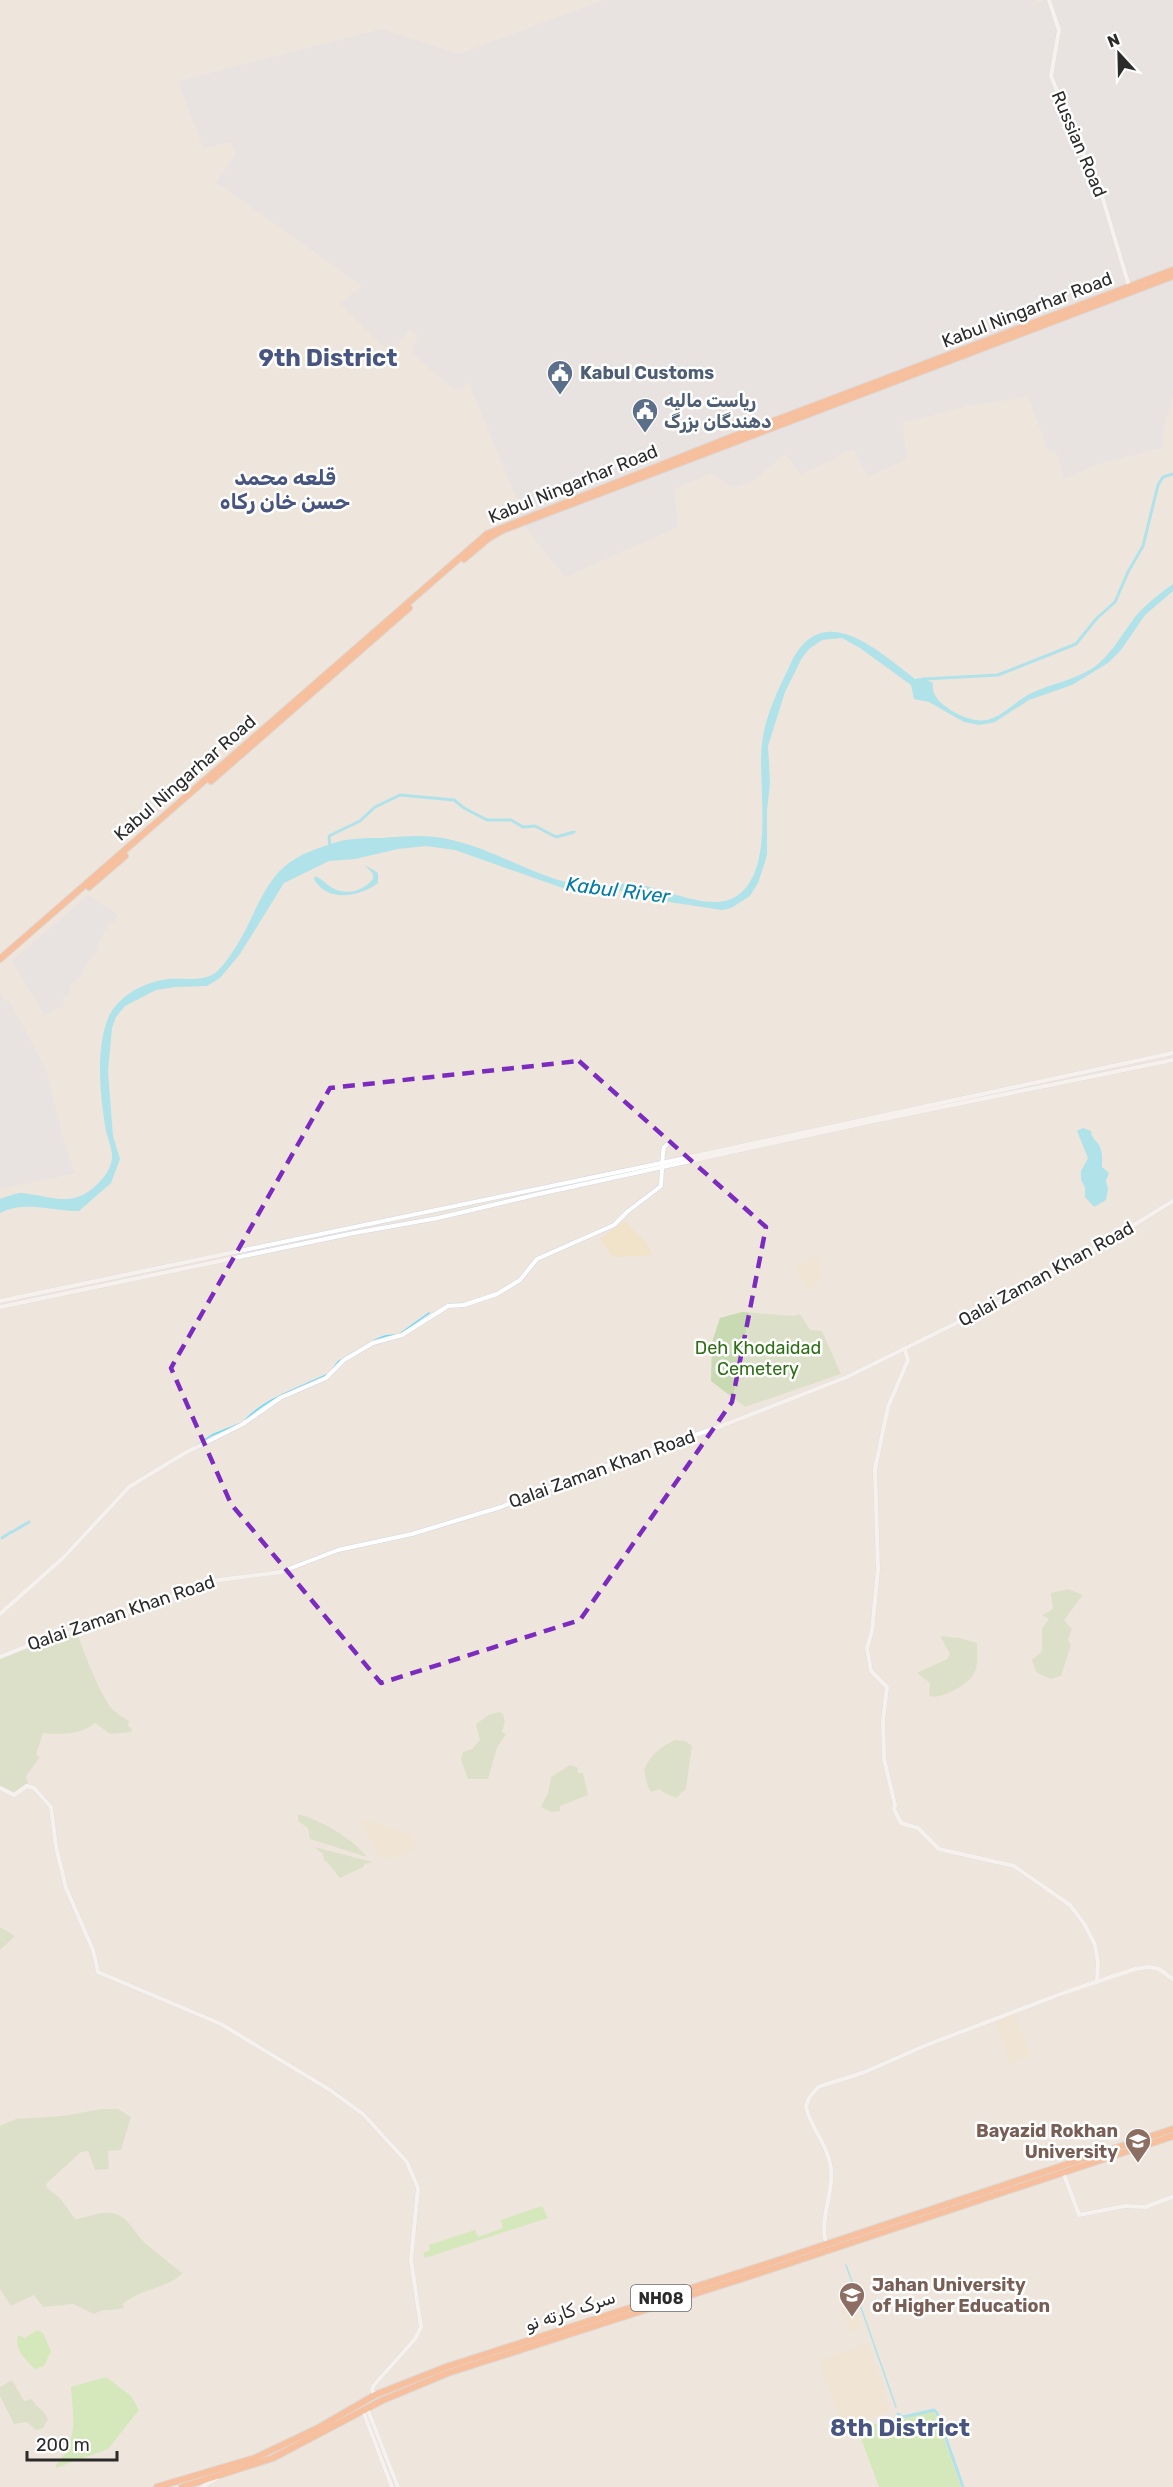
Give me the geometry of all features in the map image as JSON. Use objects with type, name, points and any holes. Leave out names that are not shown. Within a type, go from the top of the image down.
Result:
[{"type":"highway","name":"Kabul Ningarhar Road","points":[[0,964],[489,538],[504,530],[1030,328],[1173,270]]},
{"type":"highway","name":"Kabul Ningarhar Road","points":[[0,959],[487,534],[729,438],[1173,276]]},
{"type":"highway","name":"سرک کارته نو","points":[[633,2310],[667,2292],[1173,2129]]},
{"type":"highway","name":"سرک کارته نو","points":[[448,2373],[633,2310],[699,2295],[1173,2136]]},
{"type":"highway","name":"سرک کارته نو","points":[[182,2487],[293,2441],[375,2395],[589,2331],[606,2319]]},
{"type":"highway","name":"سرک کارته نو","points":[[157,2487],[227,2473],[273,2458],[417,2382]]},
{"type":"street","name":"Russian Road","points":[[1049,0],[1059,30],[1051,76],[1078,143],[1099,186],[1129,287]]},
{"type":"street","points":[[0,1307],[354,1233],[449,1216],[661,1166],[1173,1053]]},
{"type":"street","points":[[0,1301],[1173,1060]]},
{"type":"street","points":[[0,1614],[64,1557],[129,1487],[164,1465],[243,1424],[280,1398],[326,1378],[344,1360],[373,1343],[402,1335],[448,1306],[464,1305],[497,1294],[520,1280],[530,1265],[545,1254],[566,1248],[615,1226],[627,1212],[661,1186],[664,1147],[670,1142]]},
{"type":"street","name":"Qalai Zaman Khan Road","points":[[0,1657],[211,1581],[281,1572],[338,1550],[412,1534],[528,1498],[578,1476],[721,1426],[847,1377],[905,1350],[1077,1260],[1173,1201]]},
{"type":"street","points":[[905,1350],[908,1360],[888,1407],[876,1462],[878,1569],[872,1631],[867,1648],[871,1671],[887,1688],[883,1721],[884,1759],[896,1805],[894,1809],[902,1823],[918,1828],[939,1849],[1014,1866],[1070,1905],[1085,1925],[1095,1945],[1098,1962],[1097,1982]]},
{"type":"street","points":[[0,1788],[14,1795],[27,1786],[34,1788],[51,1807],[56,1847],[64,1880],[91,1946],[98,1972],[221,2024],[330,2090],[363,2114],[407,2162],[418,2188],[411,2260],[421,2327],[415,2339],[374,2385],[372,2390],[375,2395]]},
{"type":"street","points":[[825,2239],[824,2216],[831,2171],[828,2152],[806,2107],[809,2098],[818,2087],[865,2072],[954,2034],[1097,1982],[1149,1967],[1160,1969],[1173,1980]]},
{"type":"street","points":[[1065,2177],[1079,2215],[1125,2206],[1144,2207],[1173,2197]]},
{"type":"street","points":[[365,2409],[398,2487]]},
{"type":"street","points":[[371,2424],[392,2487]]},
{"type":"street","points":[[202,2487],[227,2473]]},
{"type":"highlighted area","points":[[579,1061],[766,1227],[732,1402],[580,1620],[381,1683],[231,1504],[171,1368],[330,1088]]},
{"type":"shaded area","points":[[603,0],[1037,0],[1033,2],[1034,4],[1045,0],[1173,0],[1173,395],[1163,430],[1162,448],[1095,465],[1064,479],[1056,451],[1049,452],[1028,397],[968,406],[903,423],[907,459],[868,477],[854,449],[800,474],[785,454],[752,482],[732,488],[711,473],[674,489],[678,527],[565,577],[517,517],[520,507],[468,381],[463,388],[455,390],[417,358],[413,352],[418,335],[409,329],[392,353],[340,303],[362,286],[216,182],[236,154],[231,142],[203,148],[178,81],[382,29],[459,54]]},
{"type":"shaded area","points":[[88,895],[117,914],[114,922],[109,924],[98,943],[98,950],[85,966],[81,976],[70,986],[70,995],[63,998],[64,1006],[44,1015],[12,961]]},
{"type":"shaded area","points":[[0,993],[6,1002],[9,1000],[46,1069],[65,1146],[75,1173],[0,1189]]},
{"type":"shaded area","points":[[624,1221],[643,1239],[653,1255],[612,1256],[600,1239]]},
{"type":"shaded area","points":[[817,1254],[823,1267],[819,1272],[823,1277],[809,1292],[794,1268]]},
{"type":"shaded area","points":[[357,1817],[415,1835],[414,1850],[405,1852],[405,1856],[381,1860]]},
{"type":"shaded area","points":[[1016,2014],[1031,2057],[1010,2065],[995,2021]]},
{"type":"shaded area","name":"Jahan University of Higher Education","points":[[854,2304],[863,2328],[850,2333],[841,2308]]},
{"type":"shaded area","points":[[868,2343],[891,2411],[843,2428],[818,2361]]},
{"type":"green space","name":"Deh Khodaidad Cemetery","points":[[742,1312],[794,1316],[800,1314],[810,1330],[822,1331],[841,1374],[745,1407],[711,1381],[712,1342],[720,1318]]},
{"type":"green space","points":[[1068,1589],[1083,1595],[1064,1620],[1072,1629],[1068,1640],[1071,1645],[1061,1676],[1050,1679],[1036,1672],[1032,1660],[1042,1651],[1042,1628],[1049,1619],[1042,1615],[1053,1609],[1051,1593]]},
{"type":"green space","points":[[76,1630],[103,1695],[113,1710],[129,1721],[128,1726],[132,1729],[131,1732],[110,1734],[95,1723],[77,1732],[43,1733],[36,1755],[40,1757],[26,1776],[29,1786],[14,1795],[0,1788],[0,1657]]},
{"type":"green space","points":[[940,1636],[977,1643],[977,1661],[976,1669],[969,1681],[952,1691],[934,1697],[929,1696],[930,1683],[917,1673],[947,1659],[950,1654]]},
{"type":"green space","points":[[499,1712],[503,1714],[505,1722],[502,1732],[506,1734],[497,1748],[488,1779],[468,1779],[461,1760],[463,1752],[472,1749],[480,1740],[476,1724],[490,1714]]},
{"type":"green space","points":[[675,1740],[685,1741],[692,1746],[686,1789],[676,1798],[660,1789],[651,1792],[644,1770],[656,1752]]},
{"type":"green space","points":[[570,1765],[577,1767],[578,1773],[583,1773],[588,1795],[560,1806],[560,1811],[551,1812],[541,1807],[548,1793],[551,1777]]},
{"type":"green space","points":[[298,1814],[336,1831],[367,1857],[310,1839],[308,1828],[298,1821]]},
{"type":"green space","points":[[314,1847],[373,1862],[340,1878],[324,1861],[323,1854]]},
{"type":"green space","points":[[0,1927],[15,1936],[0,1950]]},
{"type":"green space","points":[[102,2109],[118,2109],[131,2117],[121,2150],[108,2151],[109,2169],[95,2170],[88,2151],[81,2152],[46,2184],[47,2188],[60,2198],[75,2219],[107,2213],[123,2218],[146,2244],[182,2273],[171,2282],[130,2299],[123,2304],[124,2308],[94,2314],[73,2304],[43,2307],[34,2295],[11,2306],[0,2289],[0,2126],[16,2119],[62,2116]]},
{"type":"green space","points":[[542,2206],[548,2218],[425,2258],[423,2253],[430,2250],[429,2245],[475,2230],[478,2237],[503,2228],[501,2220]]},
{"type":"green space","points":[[37,2330],[43,2333],[51,2351],[44,2366],[35,2369],[21,2354],[17,2340],[18,2335],[25,2338]]},
{"type":"green space","points":[[106,2377],[131,2396],[139,2410],[108,2449],[56,2468],[68,2447],[73,2428],[71,2387]]},
{"type":"green space","points":[[12,2380],[24,2401],[32,2399],[44,2413],[48,2420],[43,2428],[36,2430],[27,2422],[14,2424],[0,2396],[0,2387]]},
{"type":"green space","points":[[931,2411],[935,2413],[961,2487],[879,2487],[858,2430],[898,2416],[903,2419]]},
{"type":"water","name":"Kabul River","points":[[1173,584],[1173,591],[1145,615],[1121,650],[1108,663],[1072,685],[1029,700],[995,722],[980,725],[964,722],[929,702],[914,699],[911,685],[860,648],[842,638],[822,640],[809,649],[785,692],[768,746],[770,783],[765,862],[758,883],[750,896],[731,908],[722,910],[669,902],[646,894],[627,891],[574,892],[455,850],[426,846],[398,849],[355,859],[329,861],[284,883],[240,954],[220,978],[207,986],[156,990],[125,1006],[116,1017],[112,1028],[108,1071],[113,1136],[120,1159],[111,1183],[79,1211],[19,1207],[0,1213],[0,1199],[17,1193],[60,1199],[75,1198],[96,1186],[103,1178],[110,1167],[112,1155],[103,1113],[100,1059],[104,1033],[111,1012],[123,998],[149,983],[168,979],[198,979],[215,973],[237,945],[275,876],[299,856],[324,846],[352,839],[435,837],[468,844],[545,876],[577,885],[632,884],[701,901],[725,901],[735,897],[748,885],[756,868],[761,848],[762,744],[769,713],[790,665],[803,645],[817,634],[833,632],[850,636],[867,644],[915,679],[926,677],[925,679],[933,683],[938,700],[952,711],[969,718],[987,720],[1001,714],[1032,693],[1080,675],[1098,664],[1113,648],[1139,612]]},
{"type":"water","points":[[365,865],[378,873],[378,883],[362,892],[335,895],[320,887],[314,879],[315,876],[336,890],[348,892],[359,890],[373,879],[373,874]]},
{"type":"water","points":[[1083,1128],[1091,1131],[1101,1150],[1102,1167],[1109,1173],[1106,1181],[1108,1189],[1106,1200],[1094,1207],[1085,1197],[1085,1187],[1081,1180],[1081,1171],[1088,1158],[1077,1131]]},
{"type":"waterway","points":[[924,679],[998,675],[1076,644],[1097,618],[1115,602],[1143,546],[1158,485],[1163,477],[1173,474]]},
{"type":"waterway","points":[[330,848],[329,836],[360,821],[375,807],[400,795],[454,800],[487,820],[511,820],[523,827],[535,826],[556,837],[574,832]]},
{"type":"waterway","points":[[398,1335],[429,1313]]},
{"type":"waterway","points":[[373,1341],[394,1335]]},
{"type":"waterway","points":[[332,1370],[338,1362],[356,1351]]},
{"type":"waterway","points":[[245,1420],[273,1399],[326,1375]]},
{"type":"waterway","points":[[197,1445],[212,1435],[239,1424]]},
{"type":"waterway","points":[[12,1532],[29,1522]]},
{"type":"waterway","points":[[2,1538],[11,1532]]},
{"type":"waterway","points":[[846,2265],[896,2407]]},
{"type":"waterway","points":[[898,2414],[903,2417],[934,2410],[937,2413],[963,2487]]},
{"type":"place","name":"Kabul Customs","points":[[560,396]]},
{"type":"place","name":"ریاست مالیه دهندگان بزرگ","points":[[645,434]]},
{"type":"place","name":"Bayazid Rokhan University","points":[[1138,2164]]},
{"type":"place","name":"Jahan University of Higher Education","points":[[852,2318]]},
{"type":"district","name":"9th District","points":[[328,358]]},
{"type":"district","name":"قلعه محمد حسن خان رکاه","points":[[285,490]]},
{"type":"district","name":"8th District","points":[[900,2428]]}]
